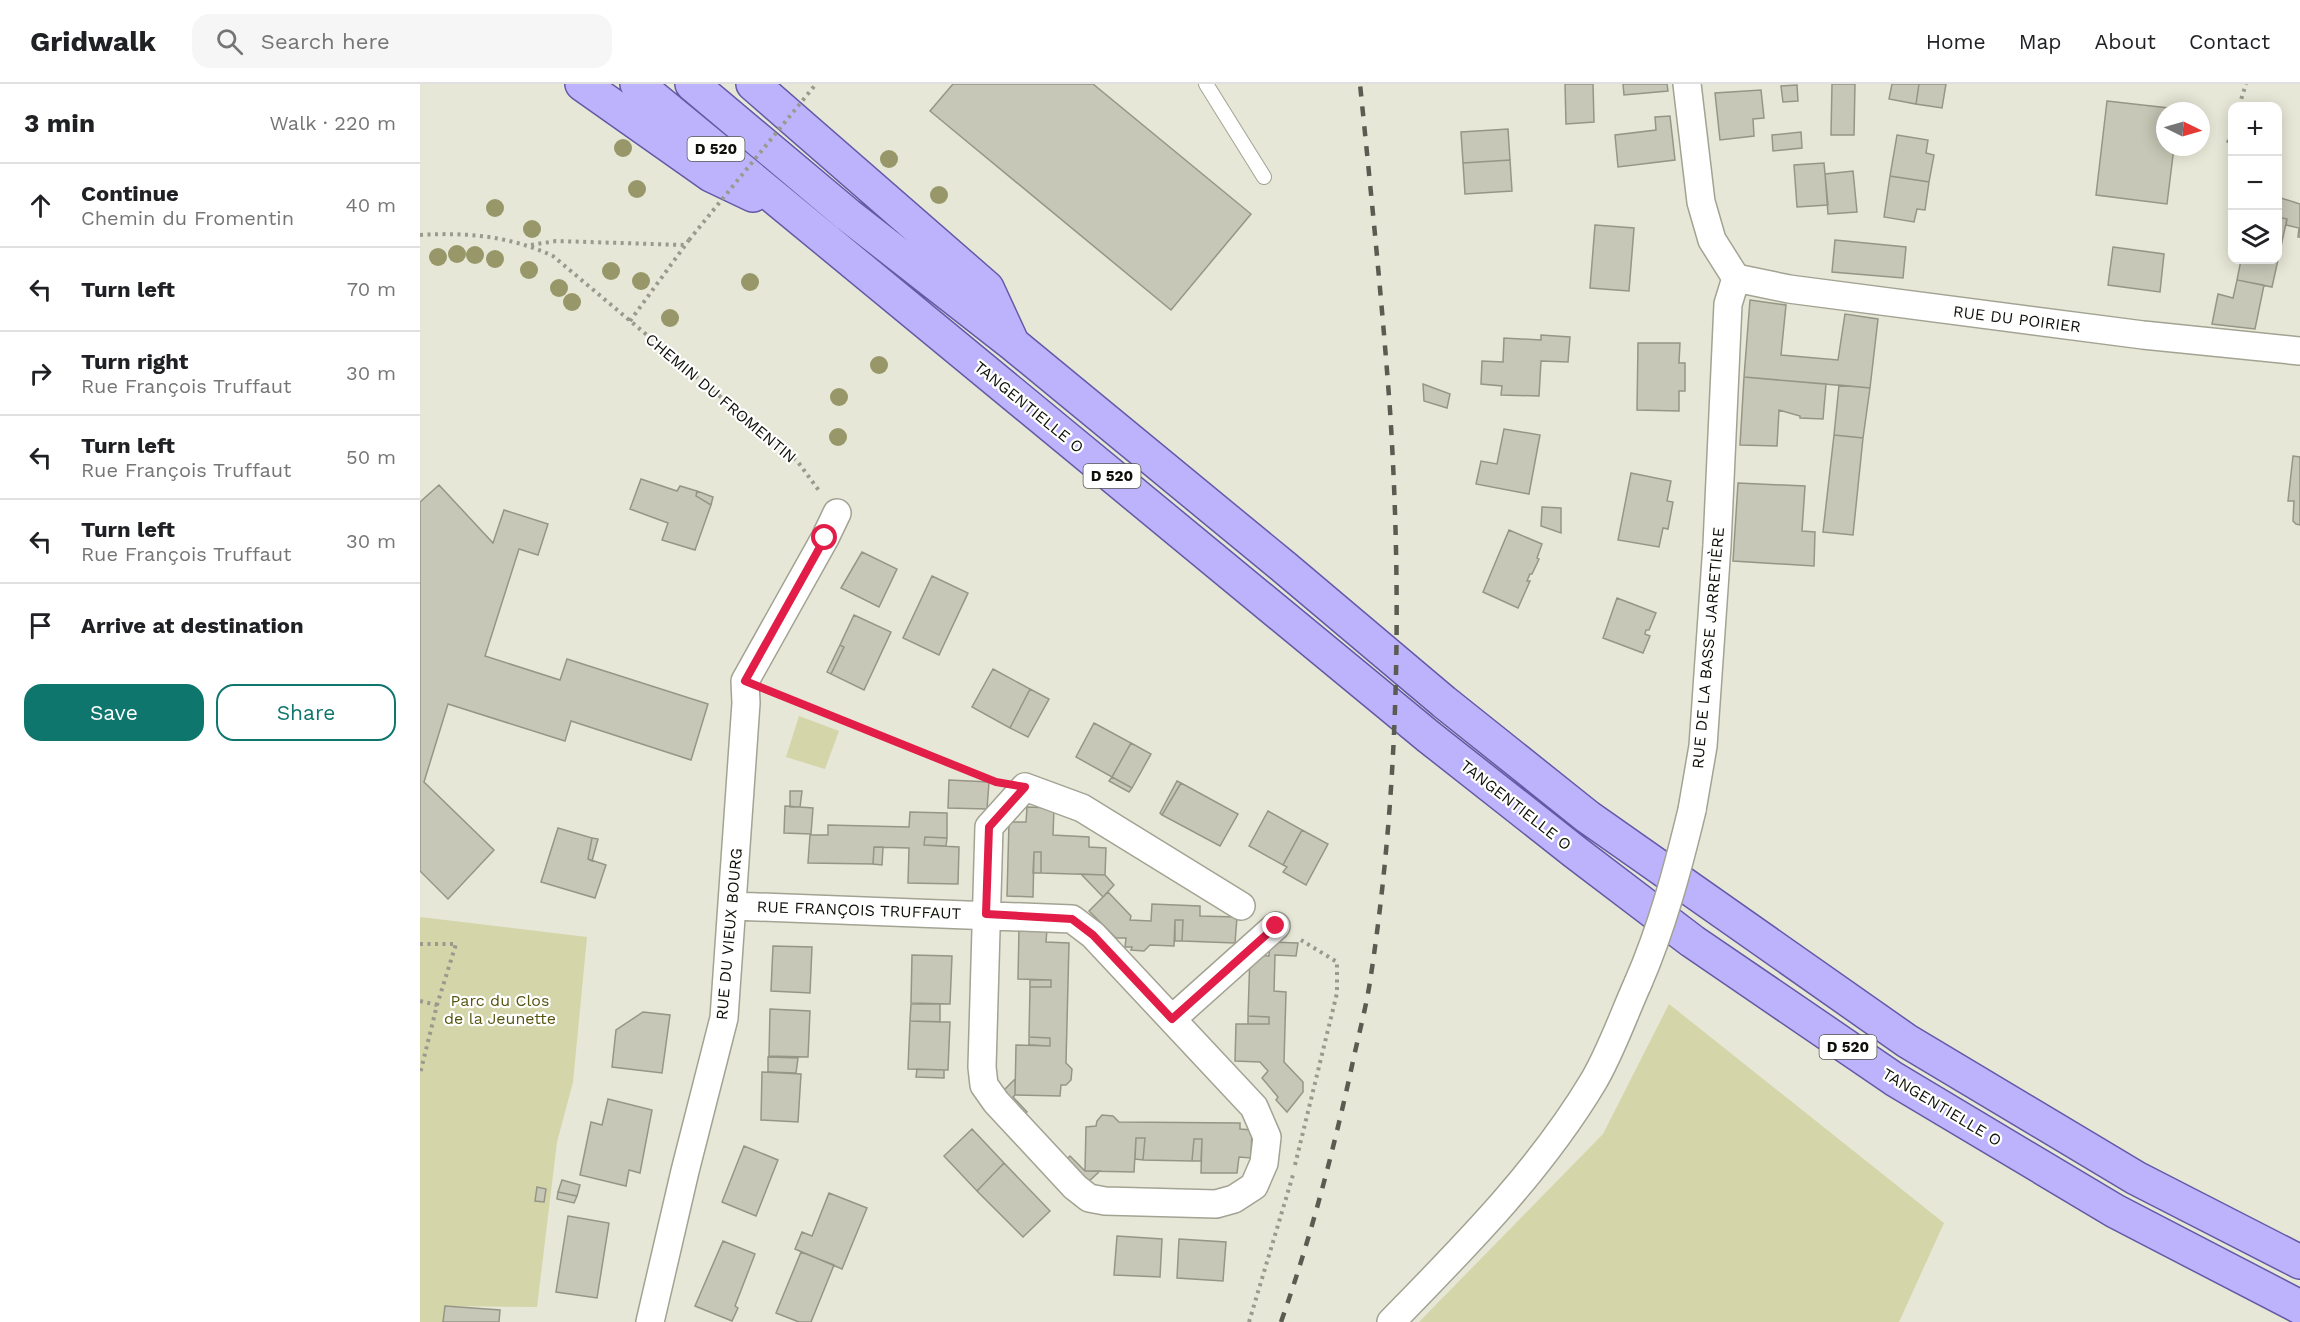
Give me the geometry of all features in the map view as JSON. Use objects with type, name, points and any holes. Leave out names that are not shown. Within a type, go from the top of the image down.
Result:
[{"type":"main road","points":[[582,84],[711,176],[795,214]]},
{"type":"main road","name":"D 520","points":[[637,84],[795,214]]},
{"type":"main road","name":"D 520","points":[[692,84],[848,215],[1013,344],[1275,559],[1444,702],[1588,817],[1907,1041],[2136,1178],[2300,1262]]},
{"type":"main road","points":[[753,84],[987,288],[1013,344]]},
{"type":"main road","name":"TANGENTIELLE O","points":[[795,214],[1429,737],[1692,941],[1894,1079],[2115,1211],[2300,1307]]},
{"type":"street","points":[[1687,84],[1701,202],[1712,240],[1736,278]]},
{"type":"street","name":"RUE DU POIRIER","points":[[1736,278],[1789,289],[2143,335],[2300,351]]},
{"type":"street","name":"RUE DE LA BASSE JARRETIÈRE","points":[[1391,1322],[1469,1241],[1536,1165],[1594,1081],[1648,960],[1680,859],[1692,810],[1703,746],[1717,545],[1728,304],[1736,278]]},
{"type":"street","points":[[745,681],[837,513]]},
{"type":"street","name":"RUE DU VIEUX BOURG","points":[[651,1322],[685,1171],[724,1018],[746,703],[745,681]]},
{"type":"street","points":[[1025,787],[1082,808],[1241,906]]},
{"type":"street","name":"RUE FRANÇOIS TRUFFAUT","points":[[733,906],[986,914],[1072,919],[1093,935],[1254,1107],[1267,1137],[1264,1163],[1254,1186],[1234,1199],[1216,1204],[1105,1201],[1089,1198],[1075,1187],[996,1102],[984,1085],[982,1067],[986,914],[989,827],[1025,787]]},
{"type":"street","points":[[1172,1019],[1276,926]]},
{"type":"lane","points":[[1206,84],[1264,177]]},
{"type":"path","points":[[630,321],[685,245],[816,84]]},
{"type":"path","points":[[2240,102],[2246,84]]},
{"type":"path","name":"CHEMIN DU FROMENTIN","points":[[420,235],[470,234],[530,245],[553,256],[798,462],[837,513]]},
{"type":"path","points":[[530,245],[556,241],[685,245]]},
{"type":"path","points":[[745,681],[985,777],[1025,787]]},
{"type":"path","points":[[1249,1322],[1284,1209],[1337,993],[1337,962],[1276,926]]},
{"type":"path","points":[[420,944],[456,944],[437,1005],[420,1074]]},
{"type":"path","points":[[420,1001],[437,1005]]},
{"type":"green space","points":[[799,716],[839,731],[825,769],[786,757]]},
{"type":"green space","name":"Parc du Clos de la Jeunette","points":[[420,917],[587,937],[573,1082],[557,1142],[537,1307],[445,1306],[443,1322],[420,1322]]},
{"type":"green space","points":[[1669,1004],[1944,1223],[1899,1322],[1419,1322],[1603,1134]]},
{"type":"building","points":[[953,84],[1093,84],[1251,214],[1171,310],[930,111]]},
{"type":"building","points":[[1565,84],[1593,84],[1594,122],[1566,124]]},
{"type":"building","points":[[1623,84],[1667,84],[1668,91],[1624,95]]},
{"type":"building","points":[[1832,84],[1855,84],[1854,135],[1831,135]]},
{"type":"building","points":[[1892,84],[1919,84],[1916,104],[1889,99]]},
{"type":"building","points":[[1919,84],[1946,84],[1942,108],[1916,104]]},
{"type":"building","points":[[1797,85],[1798,101],[1783,102],[1781,86]]},
{"type":"building","points":[[1761,90],[1764,118],[1753,119],[1754,136],[1720,140],[1715,93]]},
{"type":"building","points":[[2107,101],[2156,107],[2156,156],[2173,156],[2167,204],[2096,195]]},
{"type":"building","points":[[1670,116],[1675,160],[1618,167],[1615,135],[1656,130],[1655,117]]},
{"type":"building","points":[[1508,129],[1510,160],[1463,163],[1461,132]]},
{"type":"building","points":[[1801,132],[1802,148],[1773,151],[1772,135]]},
{"type":"building","points":[[1897,135],[1928,140],[1926,153],[1934,155],[1929,182],[1890,176]]},
{"type":"building","points":[[1510,160],[1512,191],[1465,194],[1463,163]]},
{"type":"building","points":[[1824,163],[1828,205],[1797,207],[1794,165]]},
{"type":"building","points":[[1853,171],[1857,212],[1828,214],[1825,174]]},
{"type":"building","points":[[1890,176],[1929,182],[1925,210],[1917,209],[1914,222],[1884,217]]},
{"type":"building","points":[[2282,198],[2300,204],[2300,237],[2298,237],[2299,228],[2286,225],[2287,219],[2282,218]]},
{"type":"building","points":[[2282,218],[2287,219],[2282,242]]},
{"type":"building","points":[[1595,225],[1634,228],[1629,291],[1590,288]]},
{"type":"building","points":[[1835,240],[1906,247],[1903,278],[1832,272]]},
{"type":"building","points":[[2113,247],[2164,254],[2160,292],[2108,285]]},
{"type":"building","points":[[2240,264],[2277,264],[2272,287],[2237,280]]},
{"type":"building","points":[[2237,280],[2264,285],[2255,329],[2212,324],[2218,294],[2233,298]]},
{"type":"building","points":[[1750,300],[1786,305],[1781,355],[1838,360],[1845,314],[1878,319],[1870,388],[1744,377]]},
{"type":"building","points":[[1541,335],[1570,337],[1568,362],[1541,361],[1539,396],[1501,395],[1502,386],[1481,384],[1482,361],[1503,362],[1504,338],[1541,340]]},
{"type":"building","points":[[1638,343],[1680,343],[1679,363],[1685,363],[1685,391],[1679,391],[1679,411],[1637,410]]},
{"type":"building","points":[[1744,377],[1826,384],[1823,419],[1800,418],[1800,416],[1779,410],[1777,446],[1740,445]]},
{"type":"building","points":[[1423,384],[1450,394],[1447,408],[1424,401]]},
{"type":"building","points":[[1839,385],[1870,388],[1863,438],[1834,435]]},
{"type":"building","points":[[1504,429],[1540,435],[1529,494],[1476,484],[1481,461],[1497,464]]},
{"type":"building","points":[[1834,435],[1863,438],[1853,535],[1823,532]]},
{"type":"building","points":[[2293,456],[2300,457],[2300,525],[2293,521],[2294,501],[2288,501]]},
{"type":"building","points":[[1631,473],[1671,481],[1667,501],[1673,502],[1668,529],[1663,528],[1659,547],[1618,540]]},
{"type":"building","points":[[641,479],[677,491],[680,486],[697,491],[696,496],[711,505],[695,550],[662,540],[668,523],[630,509]]},
{"type":"building","points":[[1738,483],[1805,486],[1802,531],[1815,532],[1814,566],[1733,561]]},
{"type":"building","points":[[439,485],[493,543],[504,510],[548,524],[538,555],[519,549],[485,656],[560,680],[567,659],[708,704],[691,760],[571,721],[565,741],[448,704],[424,782],[494,850],[448,899],[420,871],[420,502]]},
{"type":"building","points":[[697,491],[713,497],[711,505],[696,496]]},
{"type":"building","points":[[1542,507],[1561,508],[1561,533],[1541,526]]},
{"type":"building","points":[[1509,530],[1542,544],[1537,558],[1539,559],[1527,581],[1530,581],[1518,608],[1483,592]]},
{"type":"building","points":[[862,552],[897,569],[879,607],[841,588]]},
{"type":"building","points":[[932,576],[968,593],[939,655],[903,638]]},
{"type":"building","points":[[1617,598],[1656,613],[1649,630],[1646,630],[1645,634],[1650,636],[1643,653],[1603,638]]},
{"type":"building","points":[[854,615],[891,632],[864,690],[831,674],[844,647],[840,645]]},
{"type":"building","points":[[840,645],[844,647],[831,674],[827,672]]},
{"type":"building","points":[[993,669],[1030,689],[1010,728],[972,707]]},
{"type":"building","points":[[1030,689],[1049,699],[1028,737],[1010,728]]},
{"type":"building","points":[[1094,723],[1131,743],[1112,777],[1076,757]]},
{"type":"building","points":[[1131,743],[1151,754],[1132,788],[1112,777]]},
{"type":"building","points":[[1112,777],[1132,788],[1129,792],[1109,781]]},
{"type":"building","points":[[949,780],[989,782],[987,809],[948,808]]},
{"type":"building","points":[[1177,781],[1181,783],[1162,815],[1160,813]]},
{"type":"building","points":[[1181,783],[1238,814],[1220,846],[1162,815]]},
{"type":"building","points":[[790,791],[802,791],[800,807],[790,807]]},
{"type":"building","points":[[785,806],[813,808],[811,834],[784,833]]},
{"type":"building","points":[[1027,807],[1054,808],[1053,835],[1089,837],[1089,847],[1106,848],[1105,875],[1041,873],[1041,852],[1034,852],[1033,897],[1007,896],[1009,822],[1026,822]]},
{"type":"building","points":[[1268,811],[1302,830],[1283,865],[1249,846]]},
{"type":"building","points":[[910,812],[947,813],[947,838],[925,837],[924,845],[959,847],[958,884],[908,883],[909,848],[874,847],[873,864],[808,863],[810,835],[828,835],[828,825],[909,827]]},
{"type":"building","points":[[558,828],[592,838],[588,859],[606,865],[595,898],[541,882]]},
{"type":"building","points":[[1302,830],[1328,844],[1306,885],[1283,872],[1287,867],[1283,865]]},
{"type":"building","points":[[925,837],[947,838],[946,846],[924,845]]},
{"type":"building","points":[[592,838],[598,839],[592,861],[588,859]]},
{"type":"building","points":[[874,847],[883,847],[882,865],[873,864]]},
{"type":"building","points":[[1034,852],[1041,852],[1041,873],[1033,873]]},
{"type":"building","points":[[1081,874],[1105,875],[1114,885],[1103,897]]},
{"type":"building","points":[[1108,892],[1131,916],[1130,920],[1151,921],[1152,904],[1200,906],[1200,916],[1237,917],[1235,943],[1182,941],[1183,920],[1175,920],[1174,946],[1150,945],[1144,951],[1131,950],[1132,947],[1125,947],[1126,938],[1116,938],[1089,911]]},
{"type":"building","points":[[1175,920],[1183,920],[1182,941],[1175,941]]},
{"type":"building","points":[[1019,928],[1047,929],[1046,942],[1069,943],[1066,1063],[1072,1069],[1071,1080],[1066,1085],[1061,1085],[1060,1096],[1015,1095],[1016,1045],[1050,1046],[1050,1038],[1029,1037],[1030,987],[1051,987],[1051,980],[1018,979]]},
{"type":"building","points":[[1270,942],[1298,943],[1296,956],[1275,955],[1274,991],[1286,992],[1284,1062],[1303,1082],[1303,1092],[1287,1112],[1262,1078],[1268,1071],[1260,1062],[1235,1061],[1236,1024],[1269,1024],[1269,1017],[1248,1016],[1250,955],[1269,956]]},
{"type":"building","points":[[773,946],[812,947],[810,993],[771,991]]},
{"type":"building","points":[[912,955],[952,956],[950,1004],[911,1003]]},
{"type":"building","points":[[1030,980],[1051,980],[1051,987],[1030,987]]},
{"type":"building","points":[[911,1004],[940,1004],[940,1022],[910,1021]]},
{"type":"building","points":[[770,1009],[810,1011],[808,1057],[769,1056]]},
{"type":"building","points":[[643,1012],[670,1015],[662,1073],[612,1067],[616,1030]]},
{"type":"building","points":[[1248,1016],[1269,1017],[1269,1024],[1248,1024]]},
{"type":"building","points":[[910,1021],[950,1022],[948,1070],[908,1069]]},
{"type":"building","points":[[1029,1037],[1050,1038],[1050,1046],[1029,1045]]},
{"type":"building","points":[[768,1057],[798,1058],[796,1073],[768,1072]]},
{"type":"building","points":[[917,1069],[944,1070],[944,1078],[916,1077]]},
{"type":"building","points":[[762,1072],[801,1074],[798,1122],[761,1120]]},
{"type":"building","points":[[1015,1079],[1013,1097],[1027,1112],[1021,1117],[999,1095]]},
{"type":"building","points":[[608,1099],[652,1110],[640,1173],[629,1170],[626,1186],[580,1175],[591,1122],[602,1125]]},
{"type":"building","points":[[1102,1115],[1113,1116],[1119,1122],[1240,1123],[1240,1129],[1252,1130],[1251,1158],[1239,1157],[1237,1173],[1201,1173],[1202,1139],[1194,1139],[1192,1161],[1143,1160],[1145,1138],[1136,1138],[1134,1172],[1085,1171],[1086,1127],[1096,1126]]},
{"type":"building","points":[[972,1129],[1004,1163],[977,1191],[944,1156]]},
{"type":"building","points":[[1136,1138],[1145,1138],[1143,1160],[1135,1159]]},
{"type":"building","points":[[1194,1139],[1202,1139],[1201,1161],[1192,1161]]},
{"type":"building","points":[[744,1146],[778,1160],[756,1216],[722,1202]]},
{"type":"building","points":[[1070,1156],[1085,1171],[1100,1171],[1086,1184],[1064,1162]]},
{"type":"building","points":[[1004,1163],[1050,1211],[1023,1237],[977,1191]]},
{"type":"building","points":[[562,1180],[580,1185],[577,1196],[558,1192]]},
{"type":"building","points":[[537,1187],[546,1189],[544,1202],[535,1201]]},
{"type":"building","points":[[558,1192],[577,1196],[574,1203],[557,1199]]},
{"type":"building","points":[[829,1193],[867,1208],[842,1269],[795,1249],[802,1232],[812,1236]]},
{"type":"building","points":[[568,1216],[609,1223],[597,1298],[556,1292]]},
{"type":"building","points":[[1117,1236],[1162,1239],[1160,1277],[1114,1275]]},
{"type":"building","points":[[1179,1239],[1226,1242],[1223,1281],[1177,1278]]},
{"type":"building","points":[[723,1241],[755,1254],[735,1306],[738,1308],[732,1321],[695,1306]]},
{"type":"building","points":[[801,1252],[834,1265],[811,1322],[799,1322],[776,1313]]},
{"type":"building","points":[[445,1306],[500,1310],[499,1322],[443,1322]]},
{"type":"railway","points":[[1281,1322],[1321,1193],[1367,997],[1380,905],[1392,764],[1397,622],[1394,480],[1383,328],[1360,84]]},
{"type":"route","points":[[825,538],[745,681],[996,782],[1025,787],[989,827],[986,914],[1072,919],[1093,935],[1172,1019],[1276,926]]}]
